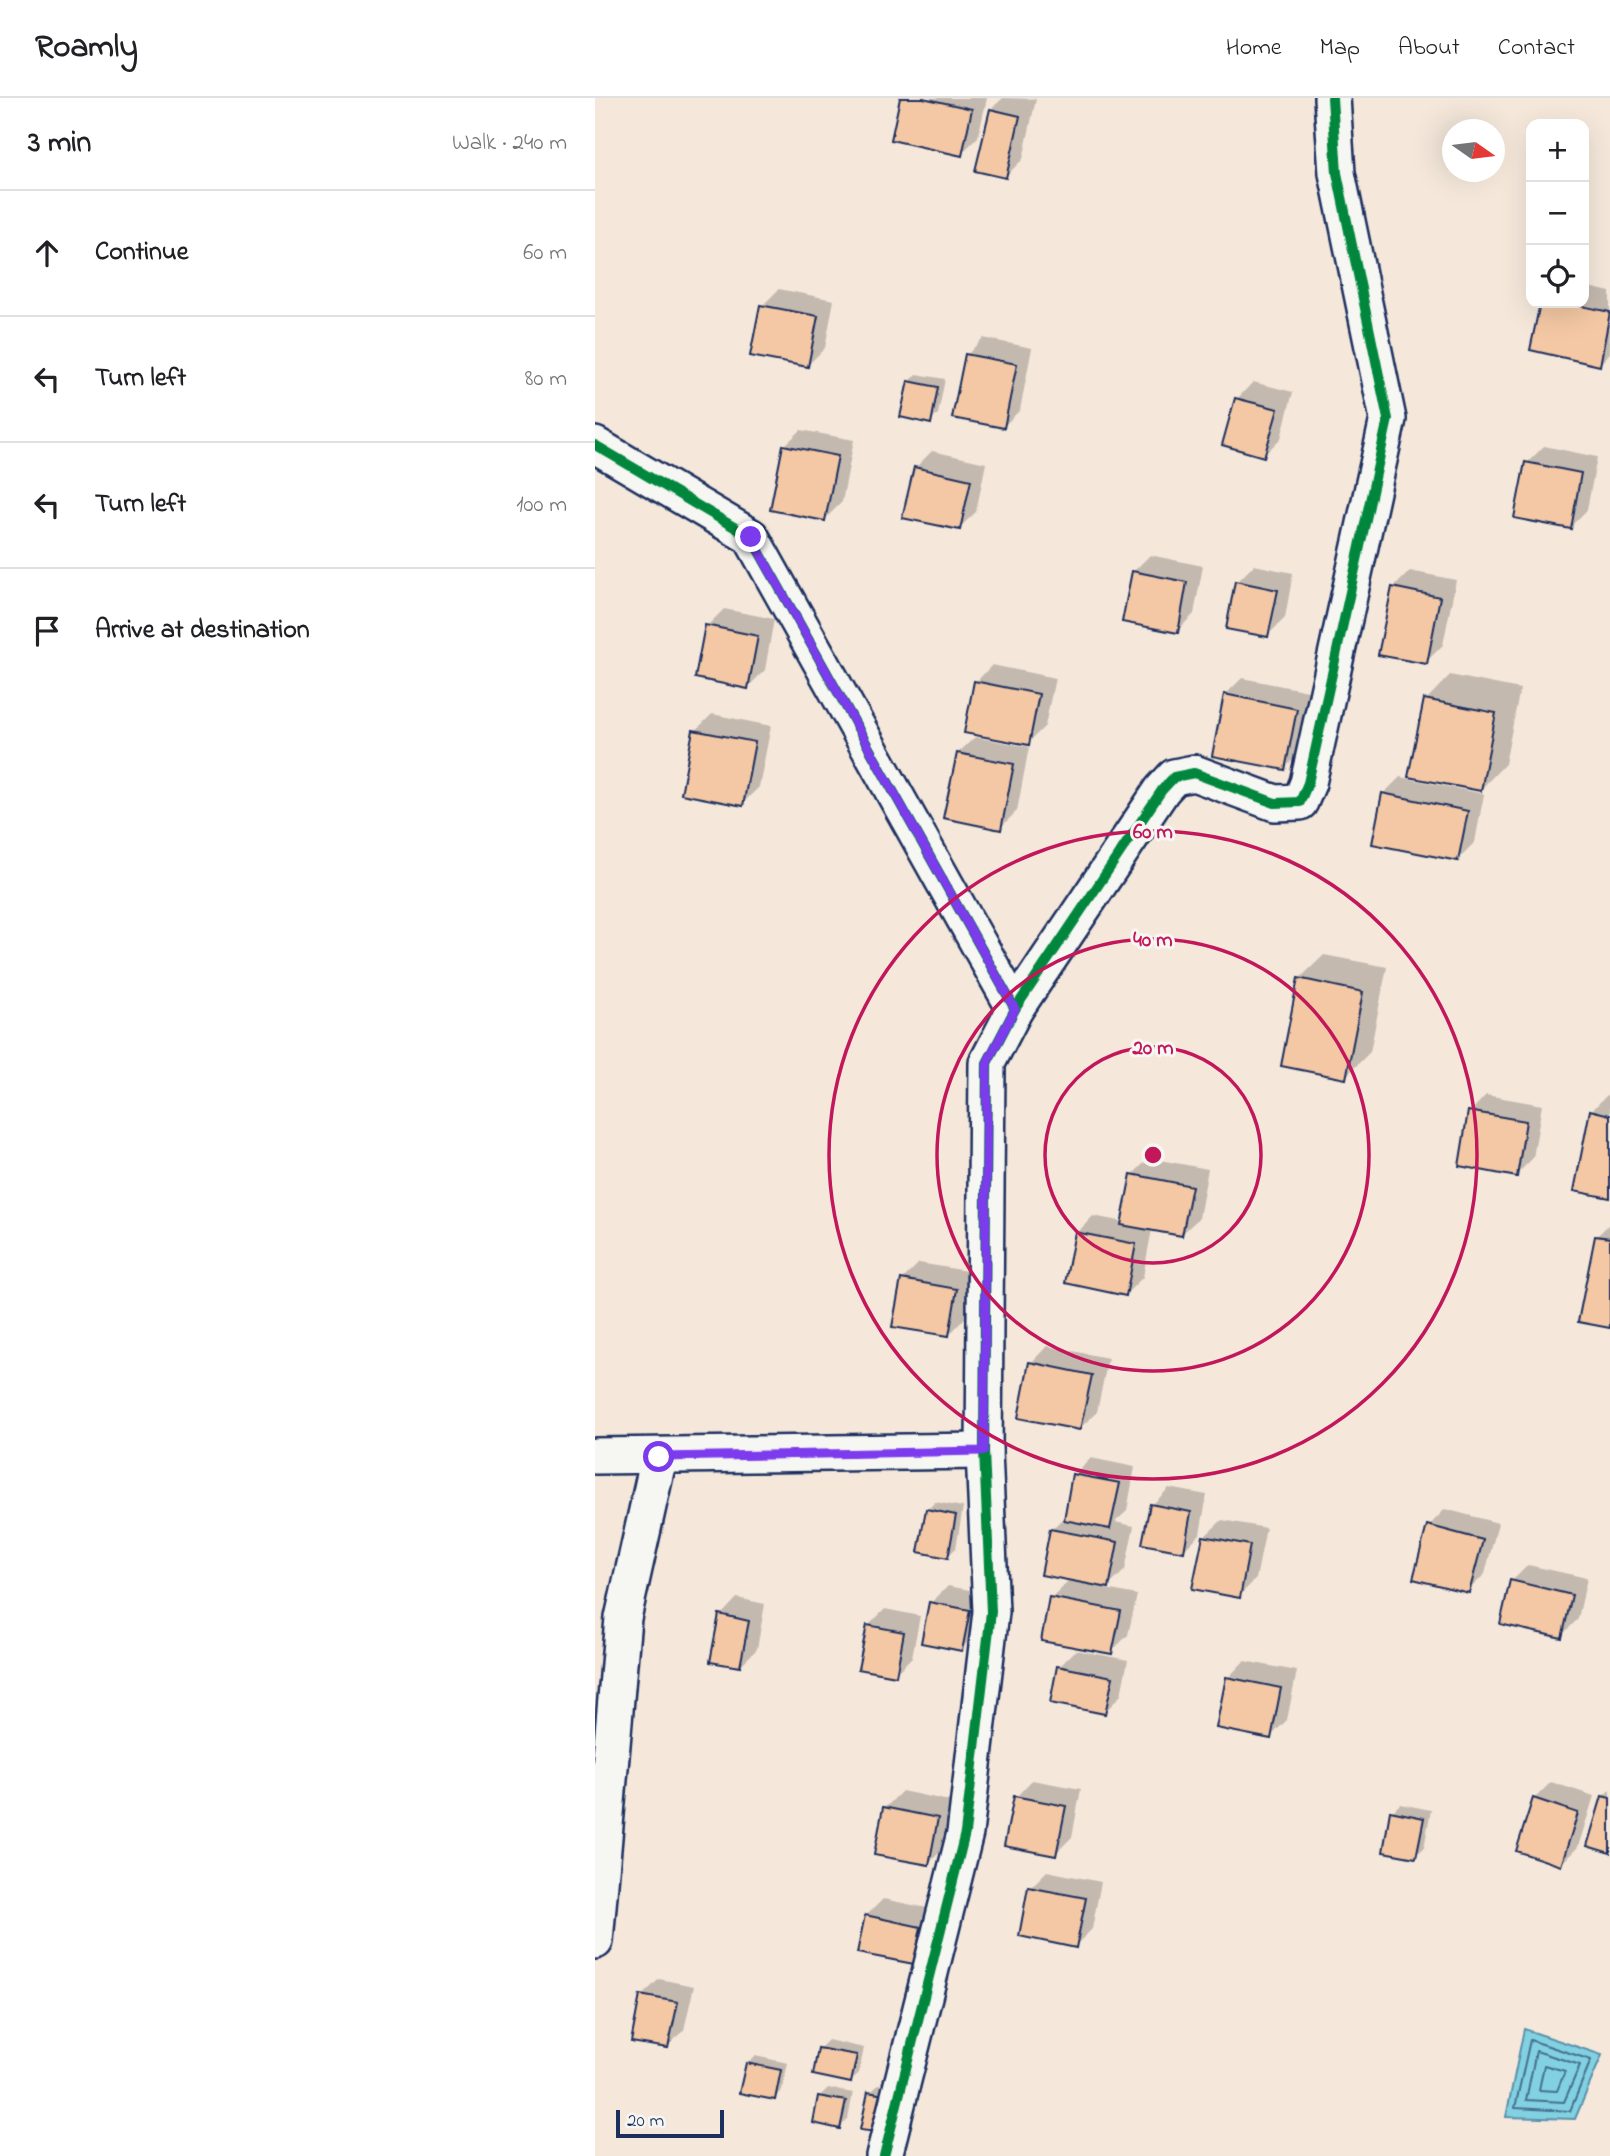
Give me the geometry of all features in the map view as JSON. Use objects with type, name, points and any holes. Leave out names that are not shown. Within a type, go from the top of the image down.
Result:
[{"type":"street","points":[[884,2156],[965,1833],[991,1612],[984,1451],[987,1063],[1015,1009],[1162,790],[1174,777],[1194,773],[1275,803],[1300,802],[1308,783],[1388,419],[1337,173],[1332,98]]},
{"type":"street","points":[[595,446],[751,537],[1015,1009]]},
{"type":"street","points":[[595,1457],[984,1451]]},
{"type":"street","points":[[595,1941],[623,1618],[659,1457]]},
{"type":"water","points":[[1524,2029],[1602,2055],[1575,2119],[1506,2117]]},
{"type":"building","points":[[900,98],[923,98],[972,109],[962,156],[891,140]]},
{"type":"building","points":[[990,109],[1020,116],[1006,178],[975,171]]},
{"type":"building","points":[[760,305],[818,316],[808,367],[750,356]]},
{"type":"building","points":[[1539,308],[1589,308],[1610,312],[1600,366],[1530,350]]},
{"type":"building","points":[[965,354],[1017,364],[1004,428],[952,418]]},
{"type":"building","points":[[908,381],[938,387],[931,424],[900,417]]},
{"type":"building","points":[[1235,398],[1278,409],[1264,457],[1222,445]]},
{"type":"building","points":[[783,445],[838,456],[825,521],[770,510]]},
{"type":"building","points":[[1525,462],[1581,473],[1571,529],[1514,518]]},
{"type":"building","points":[[914,467],[971,480],[960,530],[902,518]]},
{"type":"building","points":[[1132,571],[1187,582],[1178,633],[1122,622]]},
{"type":"building","points":[[1235,581],[1278,590],[1268,637],[1226,629]]},
{"type":"building","points":[[1392,587],[1440,597],[1427,664],[1378,655]]},
{"type":"building","points":[[705,625],[758,636],[748,689],[695,678]]},
{"type":"building","points":[[974,681],[1039,694],[1029,745],[964,733]]},
{"type":"building","points":[[1224,694],[1297,709],[1285,770],[1212,756]]},
{"type":"building","points":[[1424,699],[1496,713],[1481,791],[1408,777]]},
{"type":"building","points":[[693,730],[755,742],[743,806],[681,794]]},
{"type":"building","points":[[957,753],[1014,764],[1001,830],[943,818]]},
{"type":"building","points":[[1382,793],[1468,811],[1458,861],[1372,844]]},
{"type":"building","points":[[1298,978],[1363,992],[1346,1079],[1281,1066]]},
{"type":"building","points":[[1590,1110],[1610,1115],[1610,1198],[1574,1191]]},
{"type":"building","points":[[1468,1111],[1526,1121],[1517,1177],[1459,1166]]},
{"type":"building","points":[[1131,1174],[1192,1186],[1182,1236],[1121,1225]]},
{"type":"building","points":[[1075,1232],[1136,1244],[1126,1296],[1065,1283]]},
{"type":"building","points":[[1595,1236],[1610,1238],[1610,1328],[1578,1322]]},
{"type":"building","points":[[901,1279],[957,1289],[949,1336],[892,1327]]},
{"type":"building","points":[[1029,1362],[1092,1375],[1080,1430],[1018,1418]]},
{"type":"building","points":[[1072,1474],[1120,1483],[1110,1529],[1064,1520]]},
{"type":"building","points":[[1150,1504],[1191,1512],[1184,1552],[1142,1544]]},
{"type":"building","points":[[926,1509],[956,1515],[948,1558],[918,1552]]},
{"type":"building","points":[[1427,1525],[1483,1540],[1469,1593],[1413,1579]]},
{"type":"building","points":[[1050,1529],[1118,1542],[1109,1588],[1041,1575]]},
{"type":"building","points":[[1203,1536],[1250,1545],[1240,1598],[1192,1589]]},
{"type":"building","points":[[1510,1580],[1572,1595],[1562,1638],[1500,1624]]},
{"type":"building","points":[[1049,1597],[1121,1611],[1112,1654],[1041,1641]]},
{"type":"building","points":[[929,1602],[970,1610],[962,1651],[921,1643]]},
{"type":"building","points":[[719,1614],[749,1621],[740,1667],[710,1662]]},
{"type":"building","points":[[867,1625],[904,1632],[896,1676],[858,1669]]},
{"type":"building","points":[[1057,1666],[1113,1677],[1105,1714],[1050,1703]]},
{"type":"building","points":[[1226,1677],[1281,1688],[1271,1739],[1216,1728]]},
{"type":"building","points":[[1014,1796],[1066,1806],[1056,1856],[1004,1846]]},
{"type":"building","points":[[1602,1796],[1610,1798],[1610,1853],[1587,1846]]},
{"type":"building","points":[[1533,1798],[1578,1813],[1561,1866],[1516,1851]]},
{"type":"building","points":[[883,1807],[938,1818],[929,1865],[874,1855]]},
{"type":"building","points":[[1390,1811],[1424,1818],[1416,1858],[1383,1852]]},
{"type":"building","points":[[1028,1887],[1086,1898],[1076,1948],[1019,1936]]},
{"type":"building","points":[[865,1915],[921,1927],[914,1964],[857,1953]]},
{"type":"building","points":[[640,1995],[678,2002],[668,2048],[631,2042]]},
{"type":"building","points":[[818,2048],[857,2055],[851,2083],[813,2075]]},
{"type":"building","points":[[746,2063],[781,2070],[775,2100],[739,2093]]},
{"type":"building","points":[[868,2092],[884,2095],[876,2132],[860,2130]]},
{"type":"building","points":[[818,2096],[846,2101],[840,2129],[813,2123]]},
{"type":"cycle path","points":[[884,2156],[965,1833],[991,1612],[984,1451],[987,1063],[1015,1009],[1162,790],[1174,777],[1194,773],[1275,803],[1300,802],[1308,783],[1388,419],[1337,173],[1332,98]]},
{"type":"cycle path","points":[[595,445],[751,537],[1015,1009]]},
{"type":"route","points":[[659,1457],[984,1451],[987,1063],[1015,1009],[751,537]]}]
